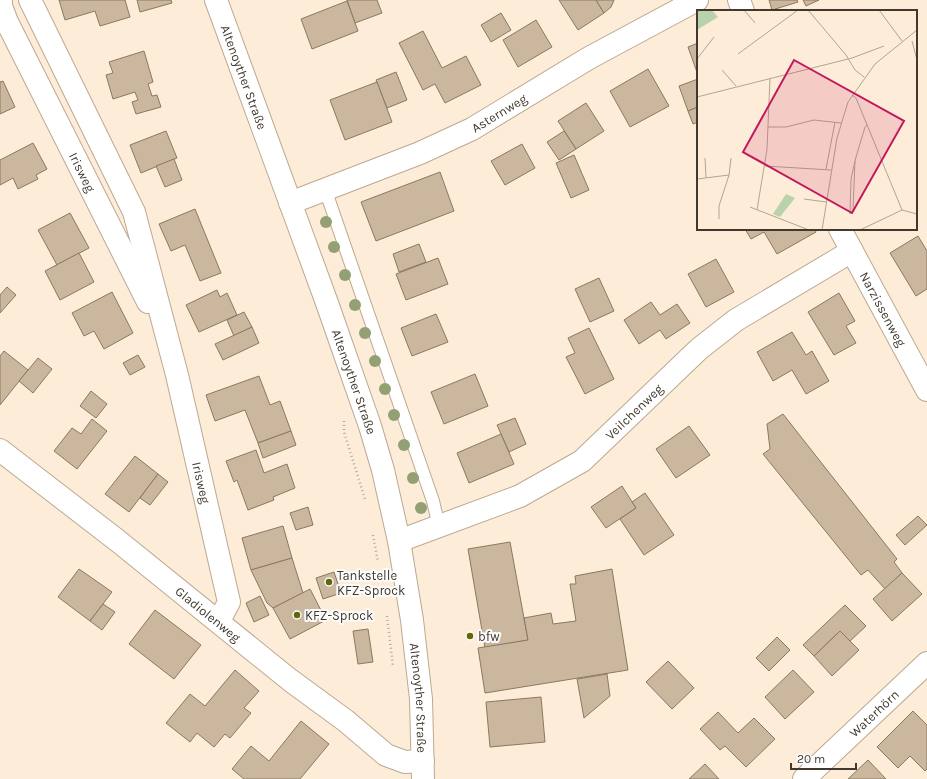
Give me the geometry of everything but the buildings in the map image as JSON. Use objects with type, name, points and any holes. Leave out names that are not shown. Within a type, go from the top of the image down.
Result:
[{"type":"street","name":"Irisweg","points":[[1,0],[1,6],[7,22],[169,343]]},
{"type":"street","name":"Irisweg","points":[[30,0],[134,212],[169,343],[229,602],[219,622]]},
{"type":"street","name":"Altenoyther Straße","points":[[216,0],[370,426],[383,470],[399,541],[412,620],[419,683],[423,770]]},
{"type":"street","name":"Asternweg","points":[[290,203],[420,153],[472,129],[589,58],[697,0]]},
{"type":"street","points":[[739,0],[743,10]]},
{"type":"street","name":"Narzissenweg","points":[[841,230],[927,390]]},
{"type":"street","name":"Veilchenweg","points":[[399,541],[520,496],[582,461],[700,349],[736,320],[852,251]]},
{"type":"street","name":"Gladiolenweg","points":[[0,450],[219,622],[290,680],[346,721],[386,755],[423,770]]},
{"type":"street","name":"Waterhörn","points":[[804,779],[927,663]]},
{"type":"lane","points":[[326,189],[433,502],[439,527]]},
{"type":"path","points":[[343,419],[344,432],[366,503]]},
{"type":"path","points":[[373,532],[380,569]]},
{"type":"path","points":[[387,614],[393,669]]},
{"type":"place","name":"Tankstelle KFZ-Sprock","points":[[329,582]]},
{"type":"place","name":"KFZ-Sprock","points":[[297,615]]},
{"type":"place","name":"bfw","points":[[470,636]]}]
